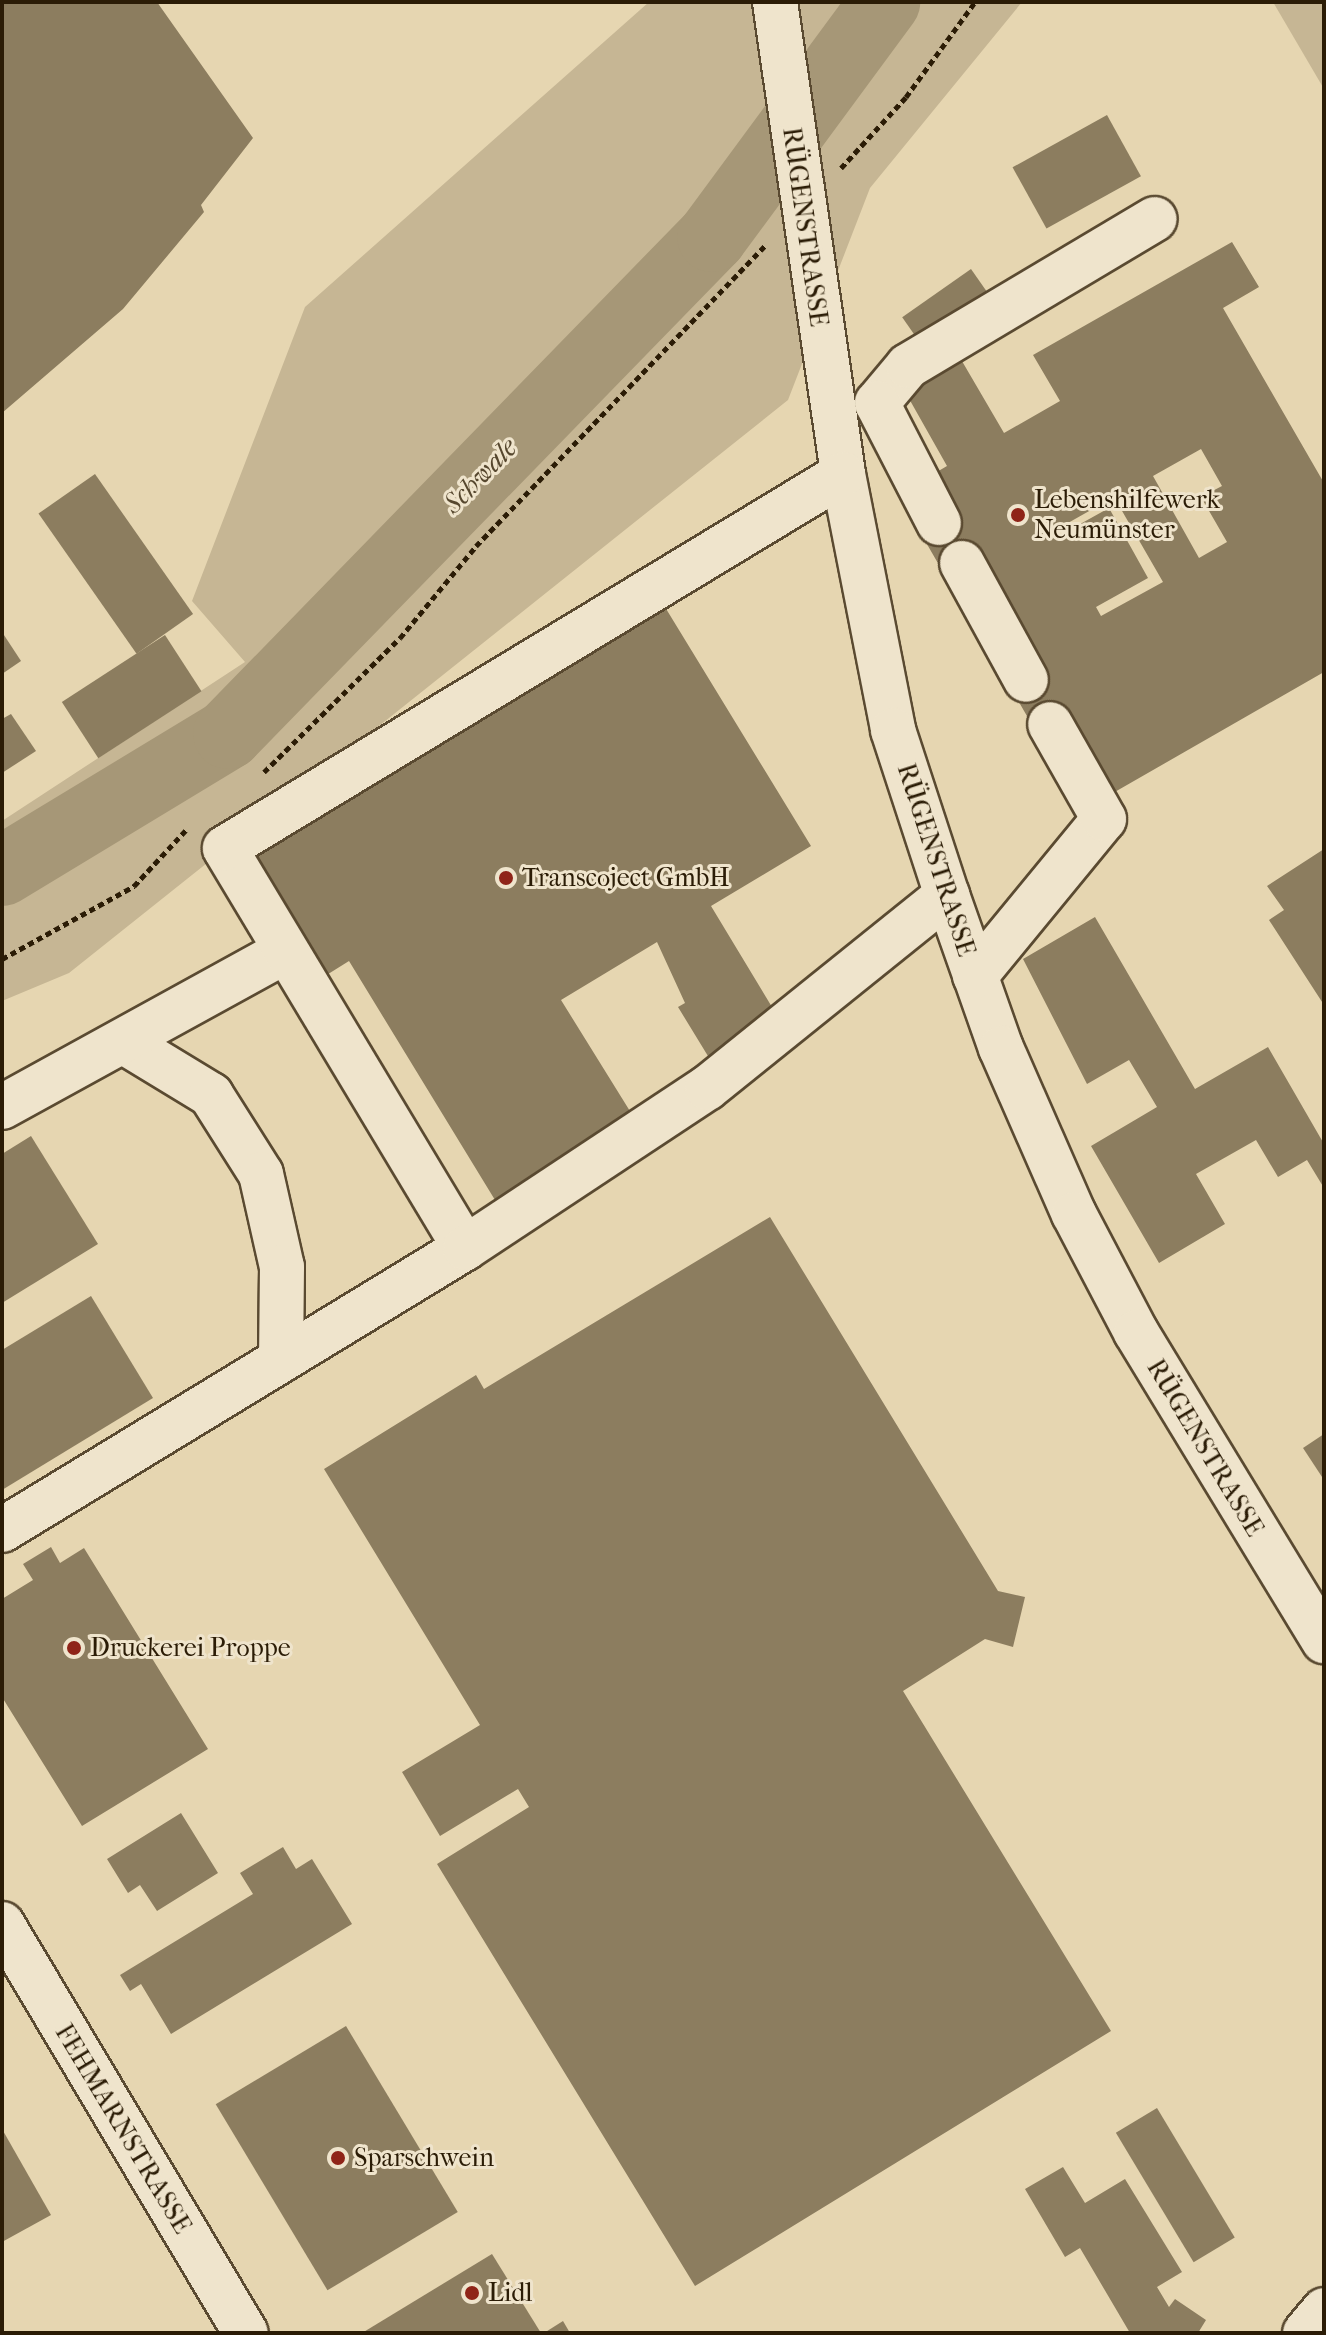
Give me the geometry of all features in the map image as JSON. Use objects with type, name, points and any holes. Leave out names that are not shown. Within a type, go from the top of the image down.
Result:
[{"type":"street","name":"RÜGENSTRASSE","points":[[775,2],[799,196],[843,474],[893,730],[947,895],[975,976],[1074,1214],[1122,1306],[1324,1641]]},
{"type":"street","points":[[877,403],[908,366],[1155,219]]},
{"type":"street","points":[[831,396],[877,403]]},
{"type":"street","points":[[877,403],[939,523]]},
{"type":"street","points":[[465,1248],[284,952],[225,848],[843,474]]},
{"type":"street","points":[[962,563],[1026,680]]},
{"type":"street","points":[[975,976],[1104,819],[1050,724]]},
{"type":"street","points":[[2,1530],[465,1248],[707,1088],[947,895]]},
{"type":"street","points":[[2,1107],[284,952]]},
{"type":"street","points":[[124,1042],[211,1095],[261,1174],[282,1267],[281,1360]]},
{"type":"street","name":"FEHMARNSTRASSE","points":[[2,1924],[246,2333]]},
{"type":"street","points":[[1305,2333],[1324,2310]]},
{"type":"path","points":[[251,781],[285,757],[400,638],[476,546],[799,196],[906,97],[975,2]]},
{"type":"path","points":[[2,959],[134,886],[196,822]]},
{"type":"shaded area","points":[[649,2],[1022,2],[870,188],[788,400],[69,973],[2,1001],[2,821],[245,662],[192,601],[305,307]]},
{"type":"shaded area","points":[[1273,2],[1324,2],[1324,89]]},
{"type":"building","points":[[2,2],[157,2],[253,138],[201,205],[204,212],[123,309],[2,413]]},
{"type":"building","points":[[1107,115],[1141,176],[1046,229],[1013,167]]},
{"type":"building","name":"Lebenshilfewerk Neumünster","points":[[1232,242],[1259,287],[1223,308],[1324,483],[1324,672],[1113,793],[1062,705],[1031,723],[1016,697],[971,547],[939,565],[924,539],[956,521],[930,476],[947,466],[903,388],[959,356],[1004,433],[1060,401],[1033,355]],"holes":[[[1201,449],[1222,486],[1201,497],[1227,542],[1199,558],[1153,476]],[[1114,497],[1163,582],[1101,616],[1096,607],[1148,578],[1109,508],[1055,538],[1052,532]]]},
{"type":"building","points":[[971,269],[989,295],[921,343],[902,317]]},
{"type":"building","points":[[95,474],[193,614],[137,654],[38,514]]},
{"type":"building","name":"Transcoject GmbH","points":[[657,594],[811,846],[711,906],[775,1012],[711,1061],[678,1007],[685,1003],[657,942],[561,1000],[633,1116],[495,1200],[349,961],[317,981],[237,850]]},
{"type":"building","points":[[2,632],[21,661],[2,674]]},
{"type":"building","points":[[165,635],[201,691],[98,758],[62,702]]},
{"type":"building","points":[[11,714],[36,751],[2,773],[2,719]]},
{"type":"building","points":[[1324,849],[1324,1005],[1269,920],[1284,910],[1267,886]]},
{"type":"building","points":[[1095,917],[1195,1089],[1268,1047],[1324,1144],[1324,1188],[1307,1160],[1278,1177],[1256,1140],[1196,1174],[1225,1224],[1159,1263],[1091,1146],[1157,1107],[1129,1060],[1087,1084],[1023,959]]},
{"type":"building","points":[[31,1136],[98,1244],[2,1303],[2,1154]]},
{"type":"building","points":[[770,1217],[998,1591],[1025,1597],[1013,1647],[985,1639],[903,1691],[1111,2031],[695,2286],[437,1864],[529,1807],[518,1789],[440,1836],[402,1772],[480,1725],[324,1469],[476,1375],[484,1389]]},
{"type":"building","points":[[91,1296],[153,1398],[2,1490],[2,1350]]},
{"type":"building","points":[[1324,1434],[1324,1480],[1303,1448]]},
{"type":"building","name":"Druckerei Proppe","points":[[51,1547],[60,1563],[84,1548],[208,1749],[82,1826],[2,1697],[2,1599],[33,1580],[23,1564]]},
{"type":"building","points":[[181,1813],[218,1873],[157,1911],[140,1885],[128,1893],[107,1859]]},
{"type":"building","points":[[283,1847],[296,1869],[312,1859],[352,1924],[171,2034],[141,1984],[130,1991],[120,1975],[253,1894],[240,1873]]},
{"type":"building","name":"Sparschwein","points":[[346,2026],[458,2212],[327,2290],[216,2104]]},
{"type":"building","points":[[1157,2108],[1235,2237],[1194,2262],[1116,2133]]},
{"type":"building","points":[[2,2129],[51,2215],[2,2242]]},
{"type":"building","points":[[1063,2167],[1085,2203],[1125,2179],[1182,2272],[1157,2287],[1169,2307],[1175,2299],[1206,2320],[1198,2333],[1130,2333],[1080,2248],[1065,2257],[1025,2189]]},
{"type":"building","name":"Lidl","points":[[492,2254],[541,2333],[362,2333]]},
{"type":"building","name":"Lidl","points":[[563,2321],[570,2333],[544,2333]]},
{"type":"waterway","name":"Schwale","points":[[2,871],[228,734],[712,237],[885,2]]},
{"type":"place","name":"Lebenshilfewerk Neumünster","points":[[1018,515]]},
{"type":"place","name":"Transcoject GmbH","points":[[506,878]]},
{"type":"place","name":"Druckerei Proppe","points":[[74,1648]]},
{"type":"place","name":"Sparschwein","points":[[338,2158]]},
{"type":"place","name":"Lidl","points":[[472,2293]]}]
